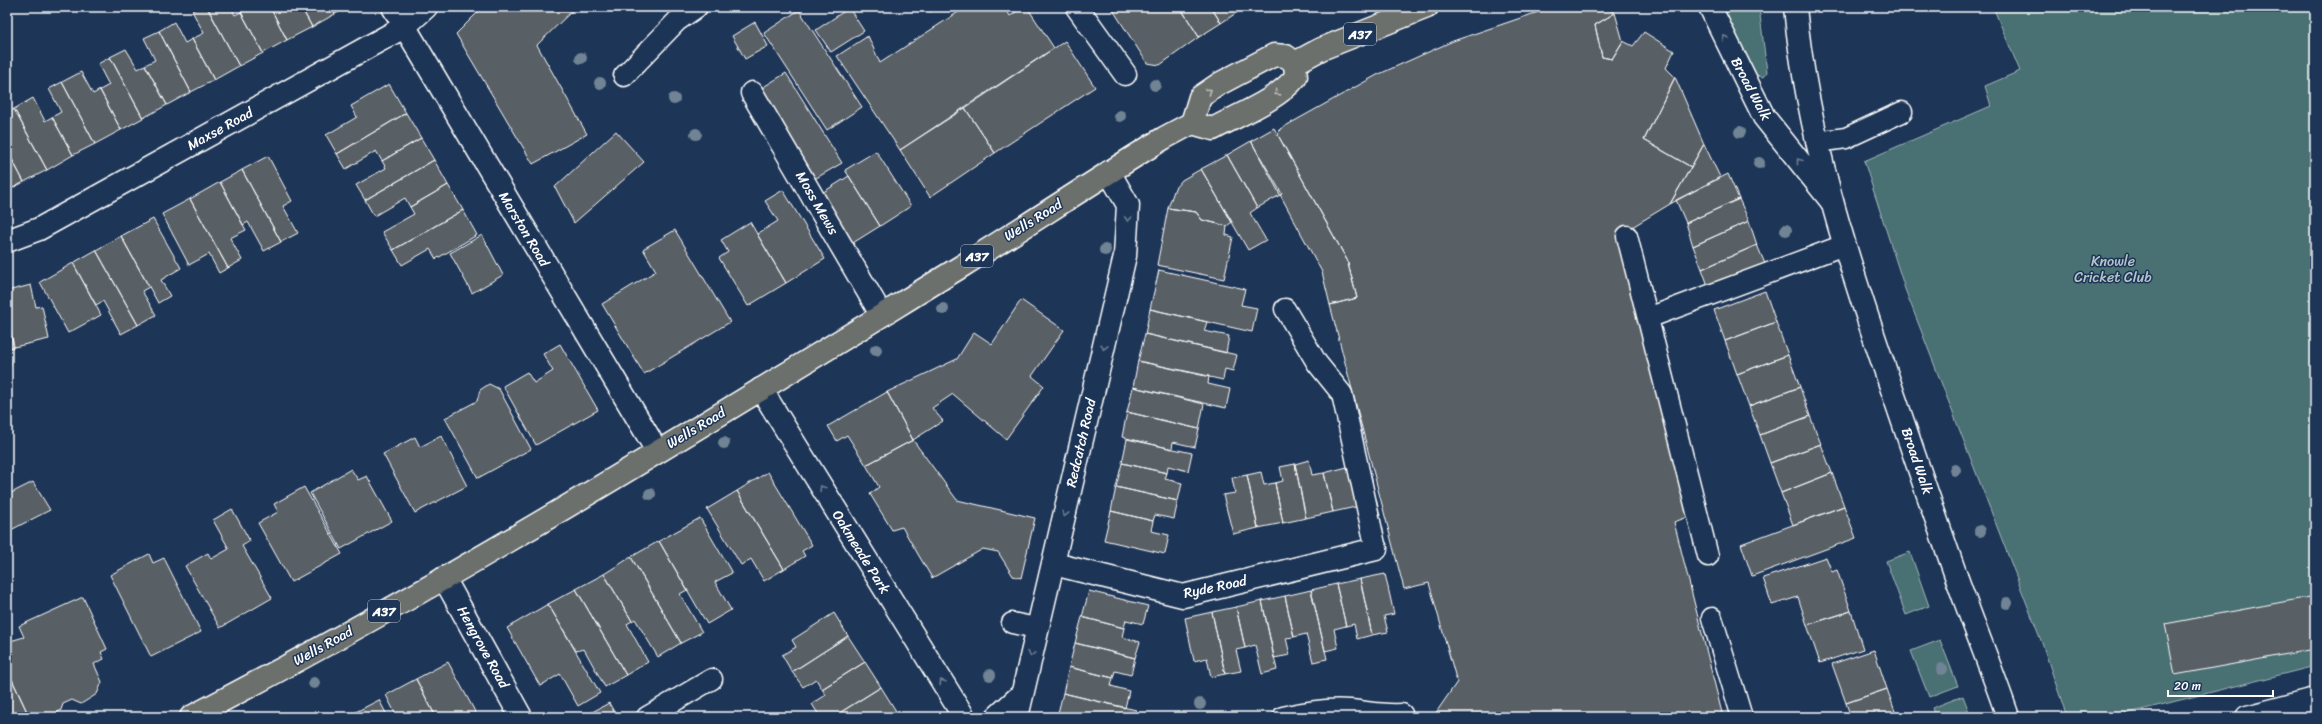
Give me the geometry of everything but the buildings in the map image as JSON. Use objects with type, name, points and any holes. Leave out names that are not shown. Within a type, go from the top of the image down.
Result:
[{"type":"highway","name":"A37","points":[[1295,63],[1321,49],[1427,7]]},
{"type":"highway","points":[[1274,55],[1286,56],[1295,63],[1296,77],[1289,86],[1266,100],[1213,129],[1192,124],[1200,98],[1219,84],[1274,55]]},
{"type":"highway","name":"Wells Road","points":[[191,717],[444,578],[761,389],[1164,138],[1192,124]]},
{"type":"street","name":"Marston Road","points":[[393,7],[404,28],[657,451]]},
{"type":"street","name":"Maxse Road","points":[[7,241],[39,228],[404,28],[426,7]]},
{"type":"street","points":[[1077,7],[1125,74]]},
{"type":"street","name":"Broad Walk","points":[[1710,7],[1764,117],[1832,202]]},
{"type":"street","name":"Broad Walk","points":[[1795,7],[1799,47],[1818,142],[1844,245],[1954,571],[2008,717]]},
{"type":"street","name":"Moss Mews","points":[[752,93],[881,314]]},
{"type":"street","name":"Redcatch Road","points":[[1017,717],[1036,628],[1054,564],[1125,256],[1128,205],[1109,172]]},
{"type":"street","name":"Oakmeade Park","points":[[761,389],[965,716]]},
{"type":"street","name":"Ryde Road","points":[[1054,564],[1183,596],[1376,549]]},
{"type":"street","name":"Hengrove Road","points":[[444,578],[521,717]]},
{"type":"street","points":[[997,717],[1022,694]]},
{"type":"street","points":[[2247,717],[2315,699]]},
{"type":"lane","points":[[624,76],[677,20],[697,7]]},
{"type":"lane","points":[[1818,142],[1846,138],[1902,112]]},
{"type":"lane","points":[[1627,236],[1708,556]]},
{"type":"lane","points":[[1648,318],[1844,245]]},
{"type":"lane","points":[[1285,309],[1317,363],[1342,394],[1376,549]]},
{"type":"lane","points":[[1712,618],[1742,717]]},
{"type":"lane","points":[[1012,623],[1036,628]]},
{"type":"lane","points":[[647,717],[712,679]]},
{"type":"lane","points":[[1282,717],[1308,711],[1349,710],[1380,715],[1402,714]]},
{"type":"green space","points":[[1723,7],[1759,7],[1767,72],[1763,77],[1756,75],[1750,67]]},
{"type":"green space","name":"Knowle Cricket Club","points":[[1993,7],[2315,7],[2315,666],[2113,717],[2067,717],[2042,643],[1905,289],[1864,161],[1991,106],[1985,86],[2020,71]]},
{"type":"green space","points":[[1910,552],[1929,606],[1906,615],[1886,561]]},
{"type":"green space","points":[[1940,640],[1958,686],[1929,697],[1911,651]]},
{"type":"green space","points":[[1963,696],[1971,717],[1935,717],[1932,708]]}]
